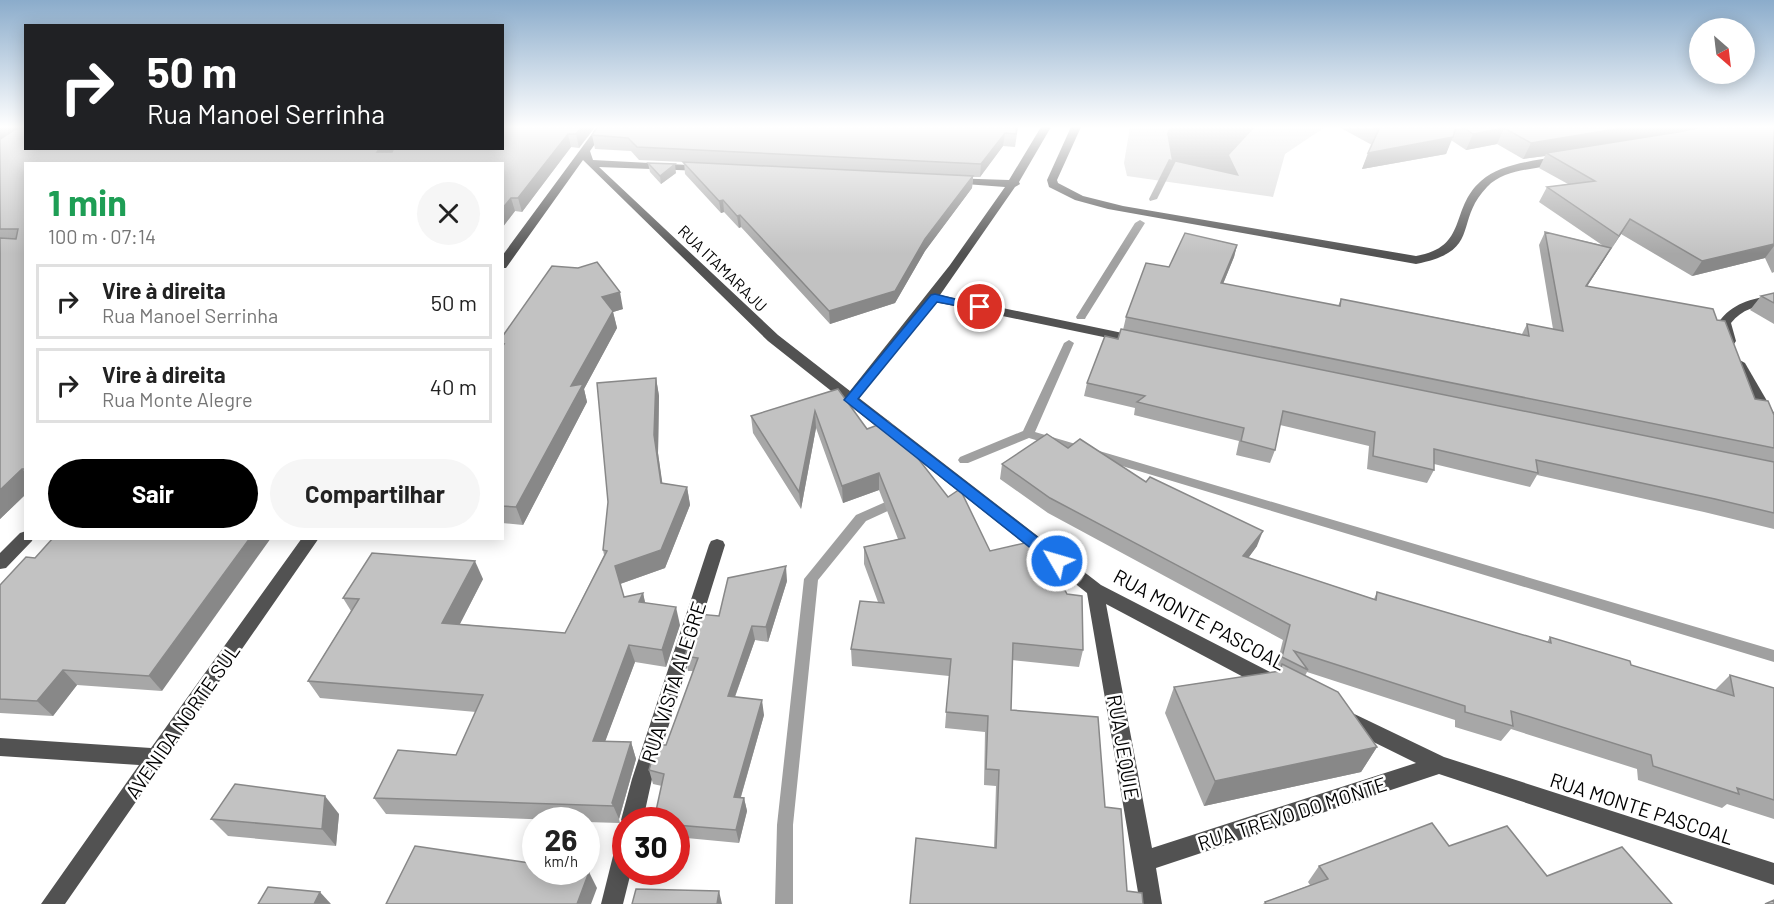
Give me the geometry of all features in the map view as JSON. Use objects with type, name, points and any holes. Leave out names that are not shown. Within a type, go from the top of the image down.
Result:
[{"type":"street","points":[[507,253],[570,169]]},
{"type":"street","name":"RUA ITAMARAJU","points":[[596,169],[773,338],[850,400]]},
{"type":"street","points":[[850,400],[935,298],[1023,169]]},
{"type":"street","points":[[1057,169],[1052,180],[1053,185],[1061,191],[1096,202],[1416,260],[1435,259],[1446,252],[1456,240],[1472,200],[1484,184],[1500,174],[1520,169]]},
{"type":"street","points":[[944,180],[1015,184]]},
{"type":"street","points":[[935,298],[1154,343]]},
{"type":"street","points":[[1774,299],[1748,304],[1734,310],[1725,323],[1732,353],[1774,425]]},
{"type":"street","name":"RUA MONTE PASCOAL","points":[[850,400],[1095,590],[1293,693]]},
{"type":"street","points":[[0,563],[24,539]]},
{"type":"street","name":"AVENIDA NORTE SUL","points":[[52,904],[310,540]]},
{"type":"street","name":"RUA VISTA ALEGRE","points":[[635,807],[642,779],[717,545]]},
{"type":"street","name":"RUA JEQUIE","points":[[1095,590],[1151,904]]},
{"type":"street","name":"RUA MONTE PASCOAL","points":[[1324,709],[1439,765],[1774,874]]},
{"type":"street","points":[[0,747],[157,757]]},
{"type":"street","name":"RUA TREVO DO MONTE","points":[[1145,861],[1439,765]]},
{"type":"street","points":[[612,904],[617,885]]},
{"type":"shaded area","points":[[1125,169],[1281,169],[1273,197],[1127,176]]},
{"type":"shaded area","points":[[1209,169],[1236,169],[1239,176]]},
{"type":"building","points":[[0,169],[24,169],[24,469],[0,490],[0,238],[16,239],[18,229],[0,229]]},
{"type":"building","points":[[504,169],[541,169],[518,198],[511,198],[504,207]]},
{"type":"building","points":[[654,169],[669,169],[660,176]]},
{"type":"building","points":[[690,169],[832,169],[973,176],[925,239],[895,291],[829,311],[740,215],[737,216],[723,200],[719,201]]},
{"type":"building","points":[[1574,169],[1774,169],[1774,244],[1702,261],[1630,219],[1619,236],[1547,187],[1595,181]]},
{"type":"building","points":[[1545,232],[1611,248],[1586,286],[1713,309],[1717,320],[1725,321],[1755,399],[1768,401],[1774,415],[1774,448],[1126,317],[1146,263],[1169,267],[1185,233],[1237,245],[1221,283],[1340,306],[1341,299],[1529,336],[1527,324],[1563,331]]},
{"type":"building","points":[[597,262],[620,292],[602,297],[613,311],[571,386],[583,384],[516,507],[504,506],[504,334],[552,266],[578,268]]},
{"type":"building","points":[[1774,293],[1774,303],[1761,296]]},
{"type":"building","points":[[1121,329],[1774,462],[1774,513],[1536,460],[1538,473],[1434,449],[1434,470],[1373,456],[1375,432],[1283,411],[1275,450],[1241,441],[1244,428],[1137,402],[1145,396],[1087,383],[1105,336],[1118,339]]},
{"type":"building","points":[[656,378],[654,435],[661,483],[687,487],[661,550],[615,566],[624,597],[643,593],[639,602],[676,607],[662,650],[629,645],[593,741],[631,742],[612,803],[614,806],[374,798],[398,750],[456,755],[483,695],[308,681],[359,599],[343,598],[372,553],[475,561],[442,623],[565,633],[607,551],[603,550],[608,502],[597,383]]},
{"type":"building","points":[[838,389],[867,429],[888,421],[948,497],[960,489],[990,551],[1038,540],[1067,594],[1082,596],[1083,650],[1013,643],[1011,710],[1098,717],[1105,807],[1121,809],[1127,891],[1142,893],[1143,904],[910,904],[916,838],[996,848],[999,770],[986,769],[988,716],[946,712],[951,659],[851,649],[860,601],[884,603],[864,547],[905,538],[879,473],[842,486],[815,411],[799,492],[751,416]]},
{"type":"building","points":[[1047,434],[1068,448],[1080,439],[1146,482],[1150,477],[1263,531],[1243,556],[1376,600],[1377,592],[1551,643],[1550,637],[1630,661],[1631,665],[1734,696],[1730,675],[1774,688],[1774,800],[1737,788],[1739,794],[1653,766],[1651,755],[1511,711],[1513,726],[1465,712],[1465,706],[1294,651],[1308,670],[1282,657],[1290,625],[1050,498],[1002,464]]},
{"type":"building","points":[[51,540],[249,540],[149,676],[63,670],[37,701],[0,699],[0,585],[26,557],[35,558]]},
{"type":"building","points":[[786,566],[766,627],[752,626],[728,696],[762,700],[734,797],[744,798],[736,830],[690,826],[690,807],[657,807],[664,774],[649,770],[656,745],[666,745],[698,658],[685,656],[698,614],[719,616],[728,578]]},
{"type":"building","points":[[1282,664],[1338,692],[1377,747],[1215,781],[1174,687],[1280,671]]},
{"type":"building","points":[[235,784],[325,796],[322,829],[211,819]]},
{"type":"building","points":[[1432,823],[1449,846],[1507,826],[1547,876],[1622,847],[1672,904],[1266,904],[1265,902],[1328,879],[1319,866]]},
{"type":"building","points":[[415,846],[522,862],[522,885],[584,885],[577,904],[386,904]]},
{"type":"building","points":[[268,887],[320,892],[314,904],[258,904]]},
{"type":"building","points":[[636,889],[719,891],[717,904],[632,904]]},
{"type":"waterway","points":[[1153,199],[1168,169]]},
{"type":"waterway","points":[[1081,317],[1140,223]]},
{"type":"waterway","points":[[1028,434],[1069,343]]},
{"type":"waterway","points":[[964,460],[1028,434]]},
{"type":"waterway","points":[[1028,434],[1774,656]]},
{"type":"waterway","points":[[784,904],[785,825],[811,579],[861,518],[899,501]]},
{"type":"route","points":[[980,307],[935,298],[850,400],[1057,561]]}]
